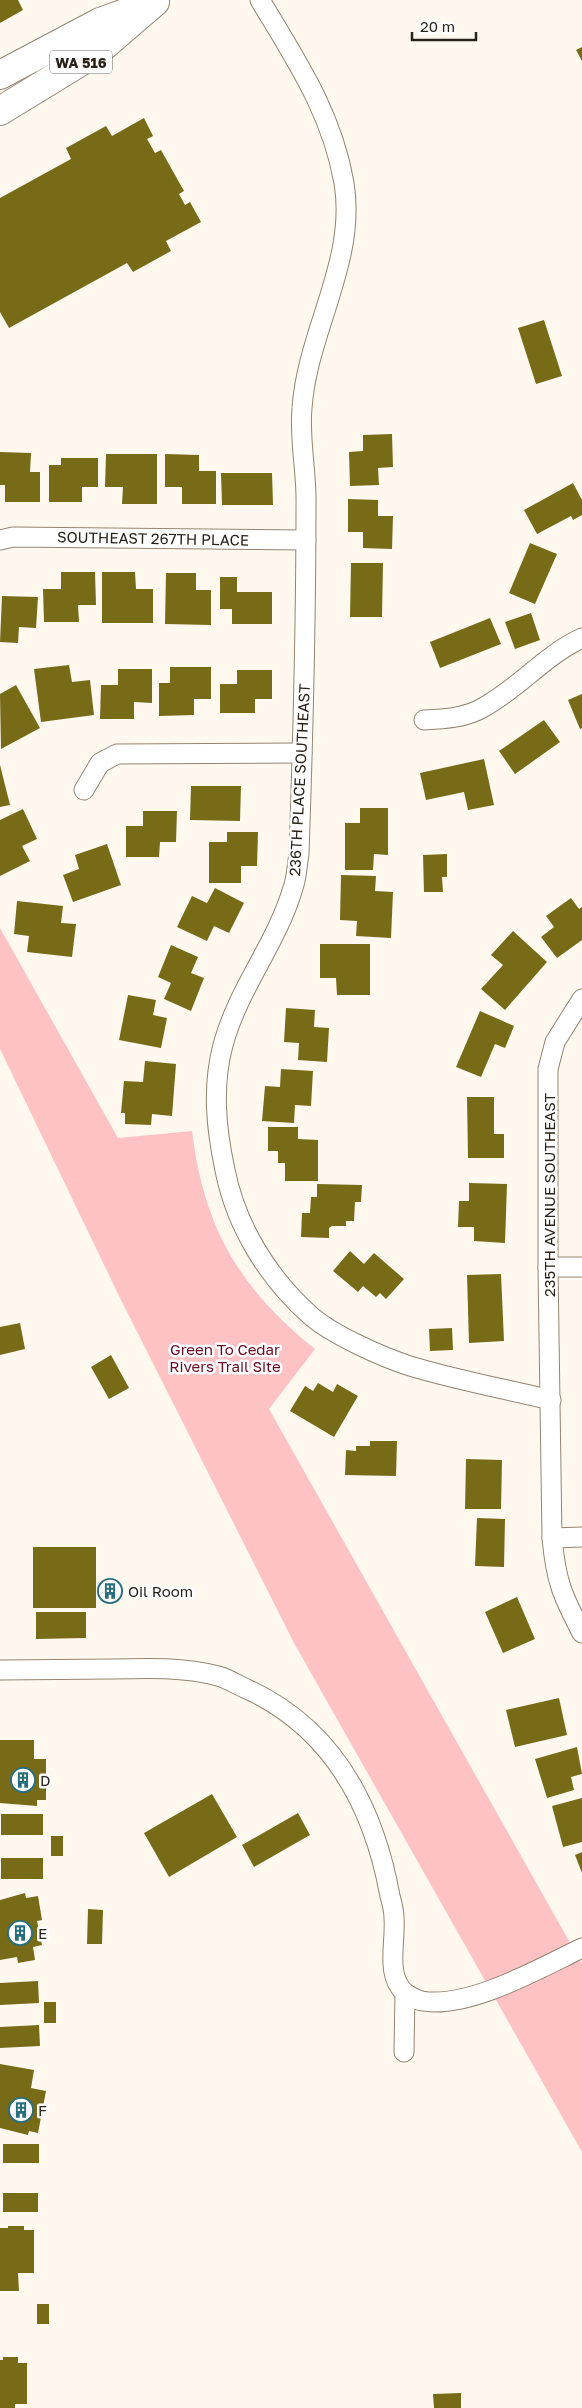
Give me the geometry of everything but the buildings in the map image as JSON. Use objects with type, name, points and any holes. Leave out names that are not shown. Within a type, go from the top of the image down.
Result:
[{"type":"main road","name":"WA 516","points":[[0,75],[100,22],[157,1]]},
{"type":"main road","name":"WA 516","points":[[0,111],[98,51],[157,1]]},
{"type":"street","name":"236TH PLACE SOUTHEAST","points":[[260,0],[316,94],[331,129],[344,184],[346,214],[342,249],[306,377],[302,407],[301,439],[306,501],[306,540],[298,854],[294,887],[284,914],[233,1016],[223,1046],[216,1104],[217,1122],[230,1196],[244,1228],[262,1259],[279,1283],[312,1316],[351,1340],[409,1366],[552,1400]]},
{"type":"street","name":"SOUTHEAST 267TH PLACE","points":[[0,540],[13,537],[306,540]]},
{"type":"street","points":[[424,720],[454,718],[485,707],[549,658],[582,638]]},
{"type":"street","points":[[84,790],[100,763],[117,754],[302,753]]},
{"type":"street","name":"235TH AVENUE SOUTHEAST","points":[[582,999],[555,1042],[548,1069],[548,1267],[552,1400],[552,1538],[556,1573],[563,1596],[582,1633]]},
{"type":"street","points":[[548,1267],[582,1267]]},
{"type":"street","points":[[552,1538],[582,1538]]},
{"type":"street","points":[[0,1670],[182,1670],[219,1677],[263,1697],[300,1721],[339,1763],[368,1815],[382,1858],[394,1918],[394,1977],[398,1987],[405,1994],[420,2001],[436,2002],[489,1991],[582,1948]]},
{"type":"street","points":[[404,2052],[405,1994]]},
{"type":"green space","name":"Green To Cedar Rivers Trail Site","points":[[0,928],[118,1138],[192,1131],[206,1197],[216,1227],[229,1254],[265,1303],[315,1349],[269,1409],[582,1964],[582,2152],[294,1643],[121,1300],[0,1049]]},
{"type":"place","name":"Oil Room","points":[[110,1591]]},
{"type":"place","name":"D","points":[[23,1780]]},
{"type":"place","name":"E","points":[[20,1933]]},
{"type":"place","name":"F","points":[[21,2110]]}]
